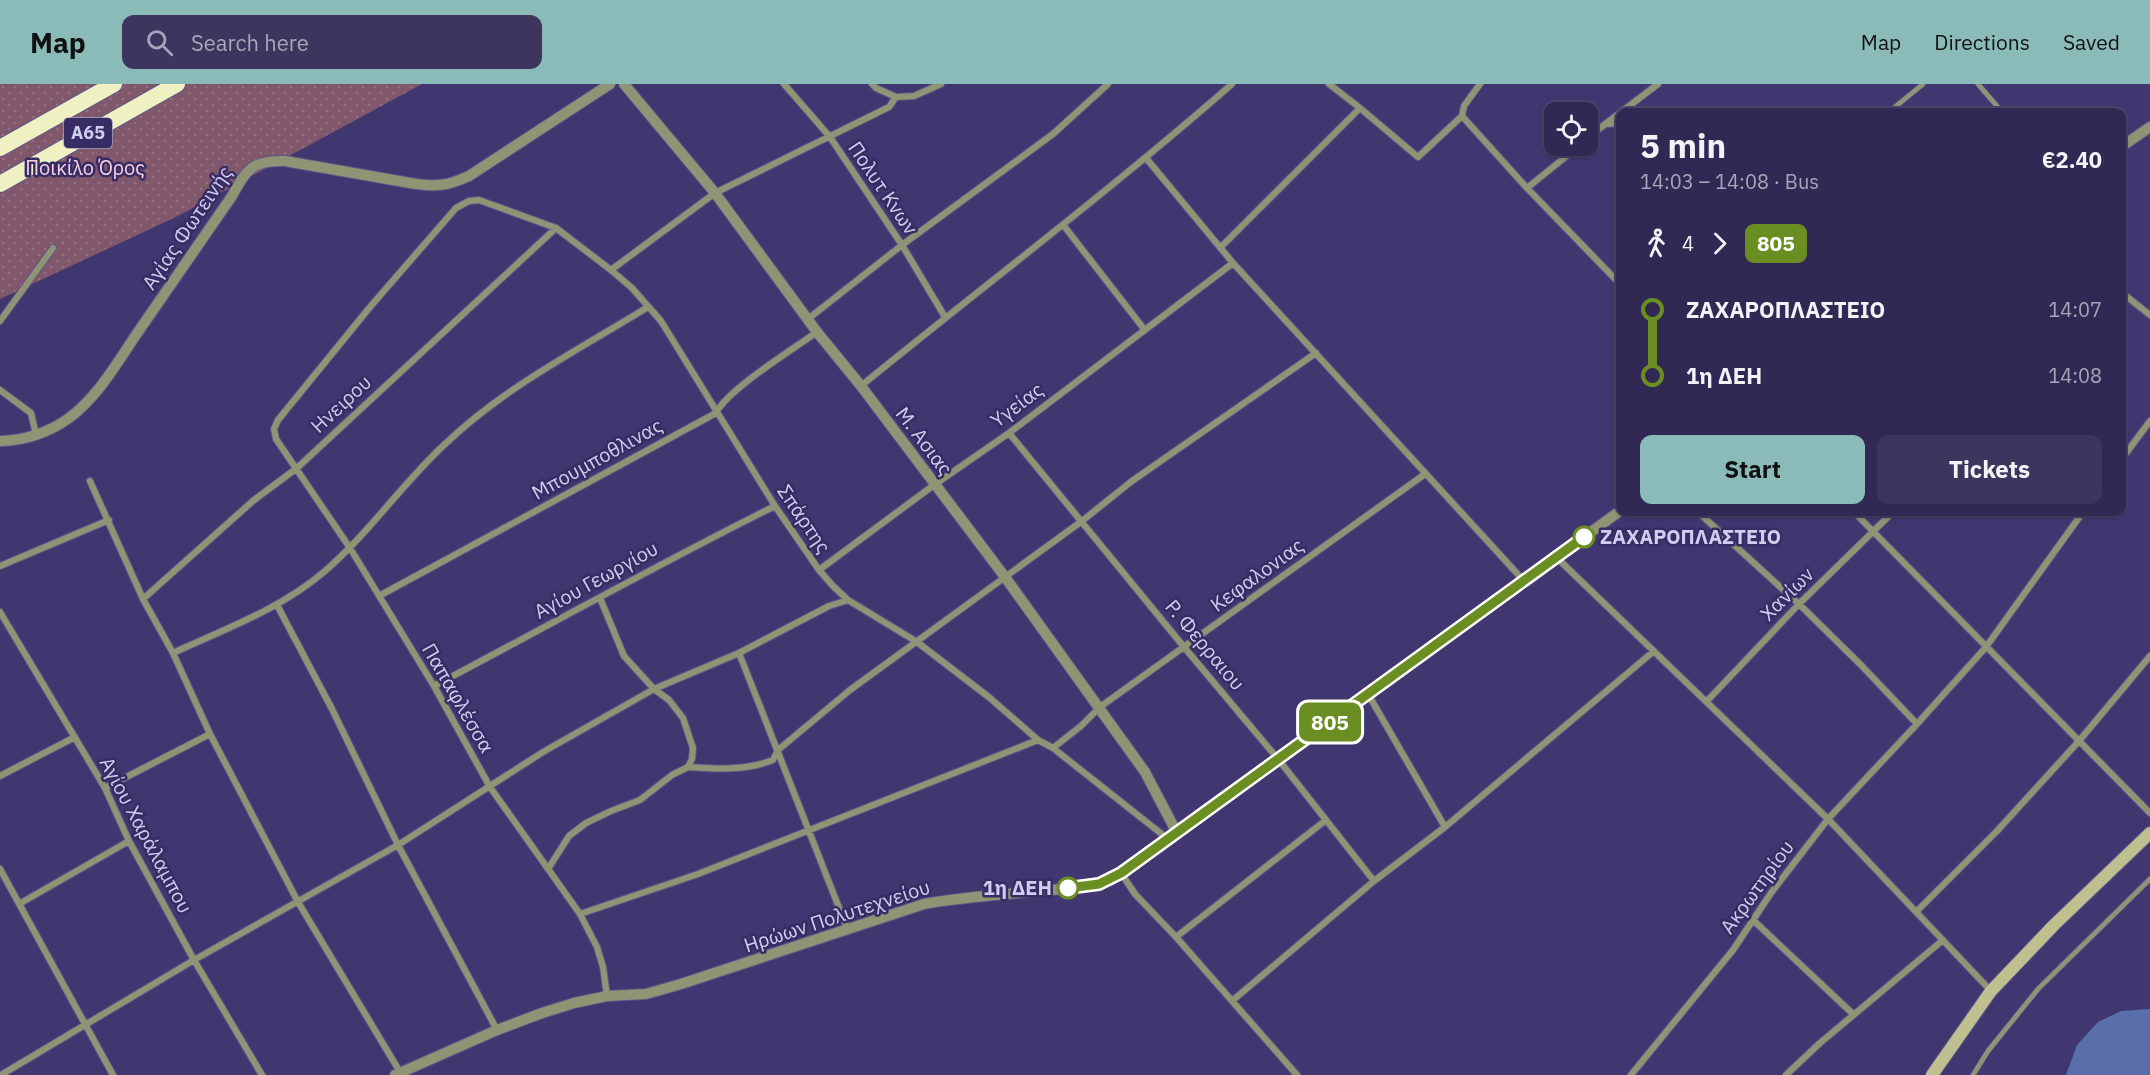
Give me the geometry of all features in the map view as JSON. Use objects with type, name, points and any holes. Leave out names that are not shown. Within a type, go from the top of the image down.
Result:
[{"type":"highway","name":"Α65","points":[[0,148],[114,84]]},
{"type":"highway","name":"Α65","points":[[0,183],[177,84]]},
{"type":"main road","points":[[1932,1075],[1991,991],[2054,925],[2150,834]]},
{"type":"street","name":"Αγίας Φωτεινής","points":[[0,441],[36,435],[70,418],[98,388],[232,196],[245,173],[255,165],[270,161],[285,161],[416,184],[435,186],[452,184],[469,176],[610,84]]},
{"type":"street","name":"Μ. Ασιας","points":[[624,84],[715,193],[807,319],[861,386],[1100,707],[1145,772],[1173,836]]},
{"type":"street","name":"Πολυτ Κνων","points":[[784,84],[830,137],[902,245],[945,318]]},
{"type":"street","points":[[872,84],[896,97],[914,96],[941,84]]},
{"type":"street","points":[[807,319],[902,245],[1053,134],[1107,84]]},
{"type":"street","points":[[861,386],[1064,226],[1232,84]]},
{"type":"street","points":[[1329,84],[1418,157],[1462,116],[1464,106],[1480,84]]},
{"type":"street","points":[[1626,108],[1658,84]]},
{"type":"street","points":[[611,270],[715,193],[889,107],[896,97]]},
{"type":"street","points":[[1221,247],[1360,108]]},
{"type":"street","points":[[1598,129],[1616,115]]},
{"type":"street","points":[[1462,116],[1527,188],[1616,280]]},
{"type":"street","points":[[1604,124],[1616,123]]},
{"type":"street","points":[[2126,144],[2150,127]]},
{"type":"street","points":[[1527,188],[1567,156]]},
{"type":"street","points":[[1146,158],[1233,263],[1524,581]]},
{"type":"street","name":"Σπάρτης","points":[[278,420],[370,307],[456,208],[469,201],[479,200],[556,228],[632,288],[661,321],[775,506],[819,570],[848,600],[917,642],[990,698],[1038,740],[1053,748],[1173,836]]},
{"type":"street","points":[[1064,226],[1144,329]]},
{"type":"street","name":"Ηνειρου","points":[[143,599],[254,500],[297,468],[556,228]]},
{"type":"street","points":[[0,321],[53,248]]},
{"type":"street","name":"Υγείας","points":[[819,570],[1009,433],[1233,263]]},
{"type":"street","points":[[2126,296],[2150,315]]},
{"type":"street","points":[[173,653],[277,605],[323,573],[350,548],[443,445],[485,410],[509,392],[648,307]]},
{"type":"street","name":"Μπουμποθλινας","points":[[379,596],[716,413],[721,403],[735,391],[817,332]]},
{"type":"street","points":[[548,869],[569,836],[586,823],[611,810],[640,800],[672,775],[688,767],[739,769],[759,766],[773,760],[778,750],[850,690],[1082,521],[1132,481],[1316,353]]},
{"type":"street","points":[[0,390],[31,413],[36,435]]},
{"type":"street","name":"Παπαφλέσσα","points":[[278,420],[274,429],[276,439],[350,548],[434,686],[490,787],[580,914],[597,946],[607,996]]},
{"type":"street","points":[[2126,453],[2150,421]]},
{"type":"street","name":"Ρ. Φερραιου","points":[[1009,433],[1278,759],[1374,881]]},
{"type":"street","name":"Κεφαλονιας","points":[[1053,748],[1081,726],[1100,707],[1425,474]]},
{"type":"street","points":[[90,481],[143,599],[173,653],[210,734],[298,902],[398,1073]]},
{"type":"street","name":"Αγίου Γεωργίου","points":[[434,686],[678,554],[775,506]]},
{"type":"street","name":"Ηρώων Πολυτεχνείου","points":[[398,1073],[497,1030],[574,1003],[607,996],[646,994],[742,965],[924,904],[1099,884],[1121,873],[1173,836],[1616,514]]},
{"type":"street","points":[[1702,516],[1861,665],[1917,724]]},
{"type":"street","points":[[1858,516],[2150,813]]},
{"type":"street","name":"Χανίων","points":[[1707,701],[1798,604],[1889,516]]},
{"type":"street","name":"Ακρωτηρίου","points":[[1631,1075],[1733,950],[1828,819],[1986,646],[2080,516]]},
{"type":"street","points":[[0,566],[109,520]]},
{"type":"street","points":[[1556,557],[1828,819],[1991,991]]},
{"type":"street","points":[[600,598],[624,656],[654,689],[669,700],[683,718],[693,748],[692,759],[688,767]]},
{"type":"street","points":[[1,1075],[194,960],[398,845],[543,752],[654,689],[739,653],[830,606],[848,600]]},
{"type":"street","points":[[277,605],[332,710],[398,845],[497,1030]]},
{"type":"street","name":"Αγίου Χαράλαμπου","points":[[0,612],[105,788],[129,841],[194,960],[261,1075]]},
{"type":"street","points":[[1232,1000],[1374,881],[1445,827],[1654,651]]},
{"type":"street","points":[[739,653],[847,928]]},
{"type":"street","points":[[1916,912],[1997,831],[2079,741],[2150,656]]},
{"type":"street","points":[[1368,694],[1445,827]]},
{"type":"street","points":[[105,788],[210,734]]},
{"type":"street","points":[[0,776],[75,737]]},
{"type":"street","points":[[580,914],[698,874],[1038,740]]},
{"type":"street","points":[[1176,937],[1326,820]]},
{"type":"street","points":[[20,904],[129,841]]},
{"type":"street","points":[[0,869],[113,1075]]},
{"type":"street","points":[[1121,873],[1135,894],[1176,937],[1297,1075]]},
{"type":"street","points":[[1753,920],[1853,1014]]},
{"type":"street","points":[[1786,1075],[1853,1014],[1943,940]]},
{"type":"lane","points":[[1894,108],[1923,84]]},
{"type":"lane","points":[[1978,84],[1999,108]]},
{"type":"lane","points":[[1973,1075],[1988,1051],[2038,989],[2150,879]]},
{"type":"green space","name":"Ποικίλο Όρος","points":[[0,84],[422,84],[178,216],[0,299]]},
{"type":"building","points":[[2150,1009],[2150,1075],[2066,1075],[2077,1045],[2098,1022],[2121,1011]]},
{"type":"bus line","name":"805","points":[[1068,888],[1099,884],[1121,873],[1584,537]]},
{"type":"place","name":"ΖΑΧΑΡΟΠΛΑΣΤΕΙΟ","points":[[1584,537]]},
{"type":"place","name":"1η ΔΕΗ","points":[[1068,888]]}]
